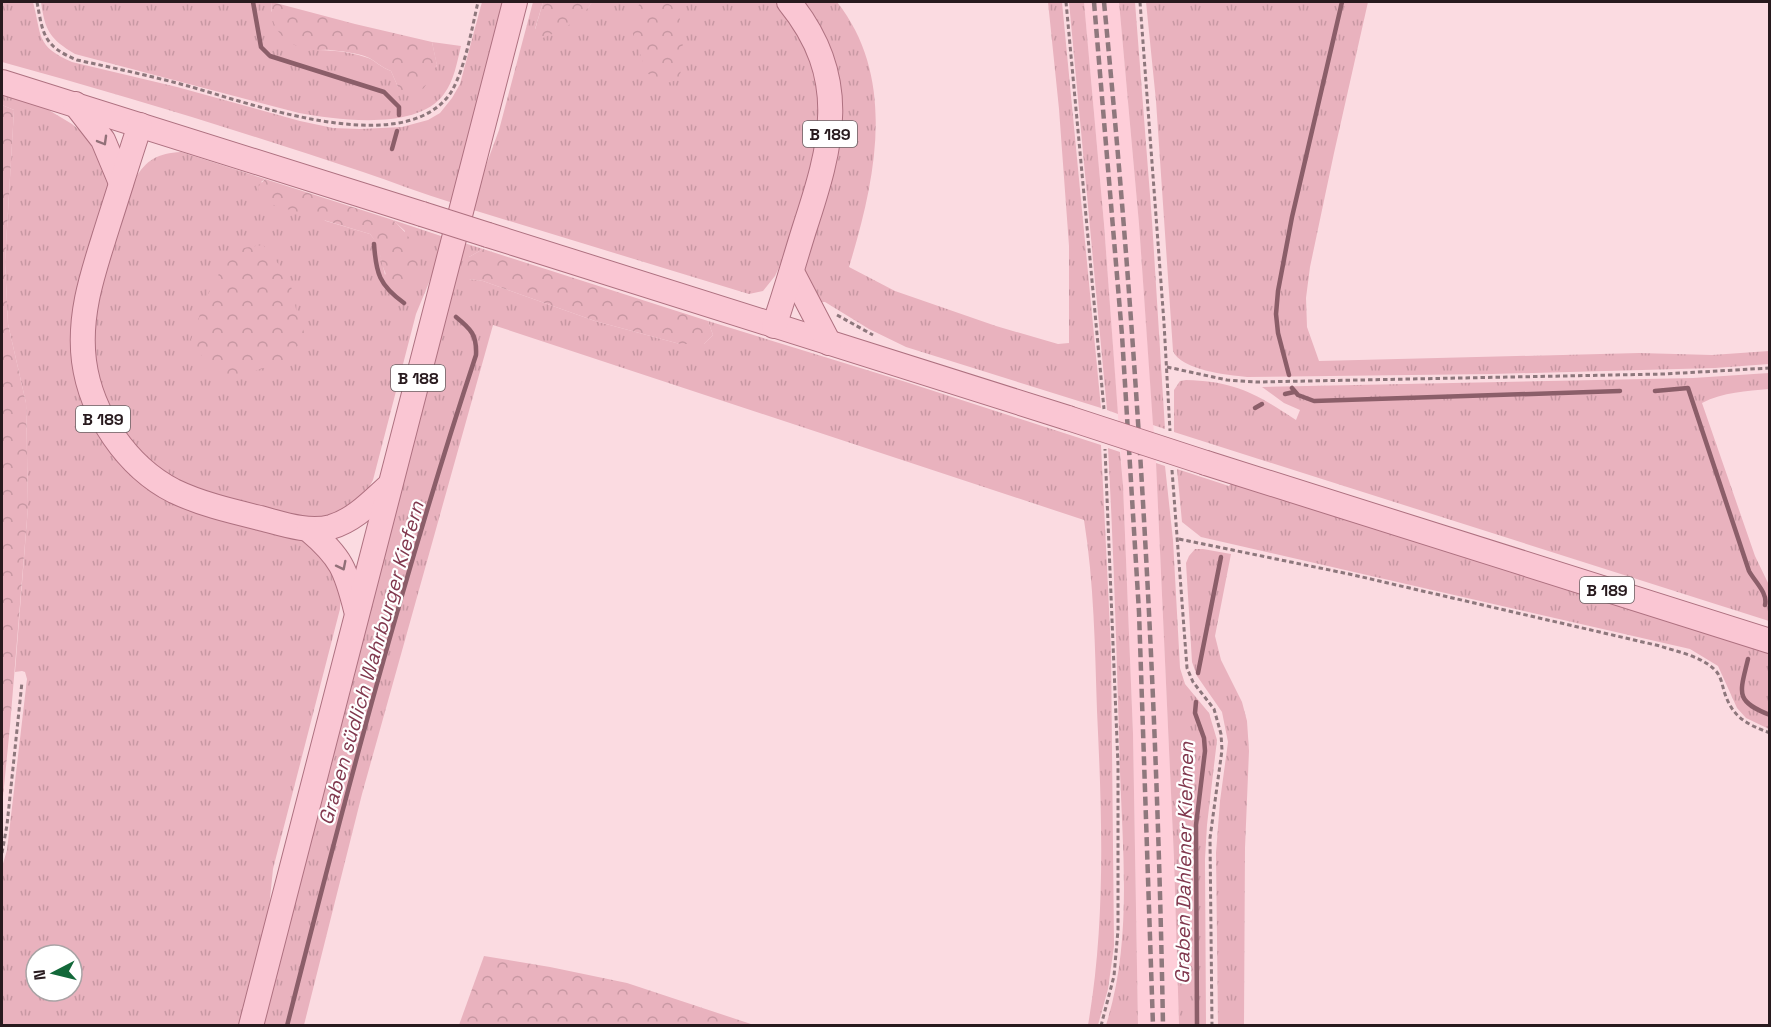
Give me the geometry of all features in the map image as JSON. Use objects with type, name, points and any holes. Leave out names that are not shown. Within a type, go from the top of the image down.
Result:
[{"type":"main road","name":"B 188","points":[[390,485],[515,2]]},
{"type":"main road","name":"B 189","points":[[774,326],[827,154],[831,112],[829,85],[819,50],[806,25],[789,2]]},
{"type":"main road","points":[[2,82],[140,125]]},
{"type":"main road","points":[[75,104],[104,140],[121,183]]},
{"type":"main road","name":"B 189","points":[[390,485],[350,519],[331,527],[309,530],[218,507],[174,490],[156,480],[138,464],[104,421],[87,378],[83,320],[90,281],[140,125],[1770,641]]},
{"type":"main road","points":[[792,272],[830,344]]},
{"type":"main road","points":[[250,1026],[390,485]]},
{"type":"main road","name":"B 189","points":[[309,530],[329,547],[340,561],[348,580],[357,614]]},
{"type":"path","points":[[37,2],[40,27],[50,43],[64,54],[77,60],[178,84],[306,119],[341,124],[414,120],[435,110],[448,98],[457,80],[478,2]]},
{"type":"path","points":[[1066,2],[1104,418]]},
{"type":"path","points":[[1140,2],[1167,367],[1170,442]]},
{"type":"path","points":[[1167,367],[1227,380],[1257,382],[1664,374],[1770,368]]},
{"type":"path","points":[[1101,1026],[1114,976],[1118,930],[1118,765],[1105,441]]},
{"type":"path","points":[[1172,466],[1187,668],[1193,682],[1214,710],[1221,734],[1222,750],[1210,838],[1212,1026]]},
{"type":"path","points":[[1179,539],[1349,574],[1660,646],[1689,655],[1706,663],[1719,675],[1729,705],[1736,716],[1748,725],[1770,733]]},
{"type":"path","points":[[2,853],[22,682]]},
{"type":"shaded area","points":[[1084,2],[1119,2],[1139,224],[1156,463],[1179,1025],[1138,1025],[1133,733],[1123,485],[1104,224]]},
{"type":"green space","points":[[2,2],[33,2],[42,38],[46,45],[72,62],[177,87],[300,121],[333,128],[360,129],[402,127],[428,120],[440,113],[460,84],[482,2],[505,2],[453,203],[228,128],[2,62]]},
{"type":"green space","points":[[41,2],[272,2],[271,11],[311,50],[345,52],[368,58],[391,71],[398,87],[437,66],[432,42],[461,46],[450,83],[444,94],[432,106],[416,114],[397,118],[355,120],[335,118],[299,113],[75,54],[54,39],[50,33],[44,20]]},
{"type":"green space","points":[[272,2],[432,42],[437,65],[424,88],[410,97],[398,87],[391,71],[370,58],[358,54],[311,50],[286,40],[280,34],[273,19]]},
{"type":"green space","points":[[533,2],[543,2],[535,29],[588,8],[592,2],[776,2],[791,19],[815,68],[821,124],[812,169],[783,259],[775,276],[763,291],[749,294],[470,209],[499,130]]},
{"type":"green space","points":[[543,2],[592,2],[568,26],[537,40],[535,30]]},
{"type":"green space","points":[[642,2],[664,2],[678,8],[683,40],[680,79],[664,84],[647,73],[630,26],[636,8]]},
{"type":"green space","points":[[804,2],[837,2],[856,32],[868,64],[874,97],[876,131],[873,166],[867,200],[849,267],[895,291],[996,326],[1058,344],[1069,343],[1069,246],[1048,2],[1062,2],[1101,408],[906,347],[869,329],[825,302],[815,302],[805,274],[806,264],[835,167],[842,113],[841,93],[833,55],[816,18]]},
{"type":"green space","points":[[1069,2],[1084,2],[1118,414],[1107,410]]},
{"type":"green space","points":[[1119,2],[1135,2],[1165,429],[1153,425],[1139,224]]},
{"type":"green space","points":[[1146,2],[1368,2],[1310,267],[1306,298],[1307,327],[1319,361],[1639,353],[1712,355],[1769,351],[1769,364],[1715,368],[1492,374],[1247,377],[1228,375],[1185,363],[1173,351],[1156,101]]},
{"type":"green space","points":[[2,92],[47,109],[72,124],[92,140],[109,179],[77,292],[72,316],[72,339],[119,459],[301,538],[324,552],[341,594],[340,609],[273,869],[268,918],[241,1025],[2,1025],[2,867],[7,850],[27,679],[25,672],[15,672],[28,507],[26,403],[8,324],[5,262],[14,110],[2,105]]},
{"type":"green space","points":[[2,105],[14,110],[5,262],[8,324],[26,403],[28,507],[2,807]]},
{"type":"green space","points":[[181,152],[265,179],[261,182],[326,221],[370,234],[378,244],[385,275],[405,231],[393,220],[444,237],[437,263],[416,314],[373,480],[366,493],[344,513],[320,518],[279,513],[190,487],[149,461],[122,431],[103,396],[94,359],[96,295],[135,179],[148,162],[159,156]]},
{"type":"green space","points":[[265,179],[393,220],[407,235],[417,253],[419,266],[415,280],[405,285],[389,278],[379,250],[370,234],[267,203],[260,196],[258,187]]},
{"type":"green space","points":[[461,242],[483,249],[469,257],[469,279],[483,281],[595,321],[680,344],[704,344],[713,335],[708,321],[1101,445],[1111,649],[1114,946],[1108,989],[1098,1025],[1088,1025],[1098,947],[1101,829],[1094,615],[1084,520],[493,325],[362,794],[304,1025],[260,1026]]},
{"type":"green space","points":[[263,245],[289,277],[296,309],[306,338],[279,364],[231,378],[213,372],[191,340],[205,300],[222,268],[243,248]]},
{"type":"green space","points":[[483,249],[708,321],[713,335],[704,344],[680,344],[595,321],[483,281],[469,279],[467,268],[469,257]]},
{"type":"green space","points":[[1769,373],[1769,389],[1727,394],[1702,403],[1755,556],[1769,585],[1769,621],[1174,432],[1174,390],[1180,381],[1186,380],[1232,386],[1257,396],[1296,420],[1300,410],[1284,403],[1262,387],[1693,378]]},
{"type":"green space","points":[[1108,448],[1120,452],[1123,485],[1133,733],[1138,1025],[1106,1025],[1120,963],[1124,900]]},
{"type":"green space","points":[[1156,463],[1165,466],[1173,540],[1180,668],[1185,684],[1209,713],[1217,740],[1205,859],[1206,1025],[1179,1025]]},
{"type":"green space","points":[[1177,469],[1229,486],[1232,482],[1769,651],[1769,729],[1746,718],[1737,708],[1718,666],[1690,649],[1201,537],[1182,522]]},
{"type":"green space","points":[[1195,549],[1231,554],[1215,636],[1221,660],[1242,702],[1247,721],[1249,751],[1245,848],[1244,1025],[1218,1025],[1216,853],[1228,742],[1222,712],[1197,676],[1192,662],[1186,563]]},
{"type":"green space","points":[[484,956],[627,983],[754,1025],[459,1025]]},
{"type":"waterway","name":"Graben südlich Wahrburger Kiefern","points":[[253,2],[261,47],[270,56],[384,92],[399,107],[399,115]]},
{"type":"waterway","points":[[1289,375],[1278,333],[1276,314],[1278,291],[1292,217],[1342,2]]},
{"type":"waterway","name":"Graben südlich Wahrburger Kiefern","points":[[392,149],[397,131]]},
{"type":"waterway","name":"Graben südlich Wahrburger Kiefern","points":[[374,244],[380,278],[389,290],[404,303]]},
{"type":"waterway","name":"Graben südlich Wahrburger Kiefern","points":[[287,1026],[330,857],[399,605],[476,355],[472,333],[456,317]]},
{"type":"waterway","points":[[1292,388],[1298,395],[1314,401],[1620,391]]},
{"type":"waterway","points":[[1655,391],[1688,388],[1749,571],[1765,596],[1765,605]]},
{"type":"waterway","name":"Graben Dahlener Kiehnen","points":[[1285,394],[1294,392]]},
{"type":"waterway","name":"Graben Dahlener Kiehnen","points":[[1255,408],[1262,404]]},
{"type":"waterway","name":"Graben Dahlener Kiehnen","points":[[1198,673],[1221,557]]},
{"type":"waterway","points":[[1748,659],[1742,694],[1750,705],[1770,715]]},
{"type":"waterway","name":"Graben Dahlener Kiehnen","points":[[1196,702],[1195,713],[1204,738],[1205,751],[1196,825],[1197,1026]]},
{"type":"railway","points":[[1094,2],[1122,335],[1139,612],[1153,1026]]},
{"type":"railway","points":[[1104,2],[1126,257],[1144,513],[1156,770],[1163,1026]]}]
